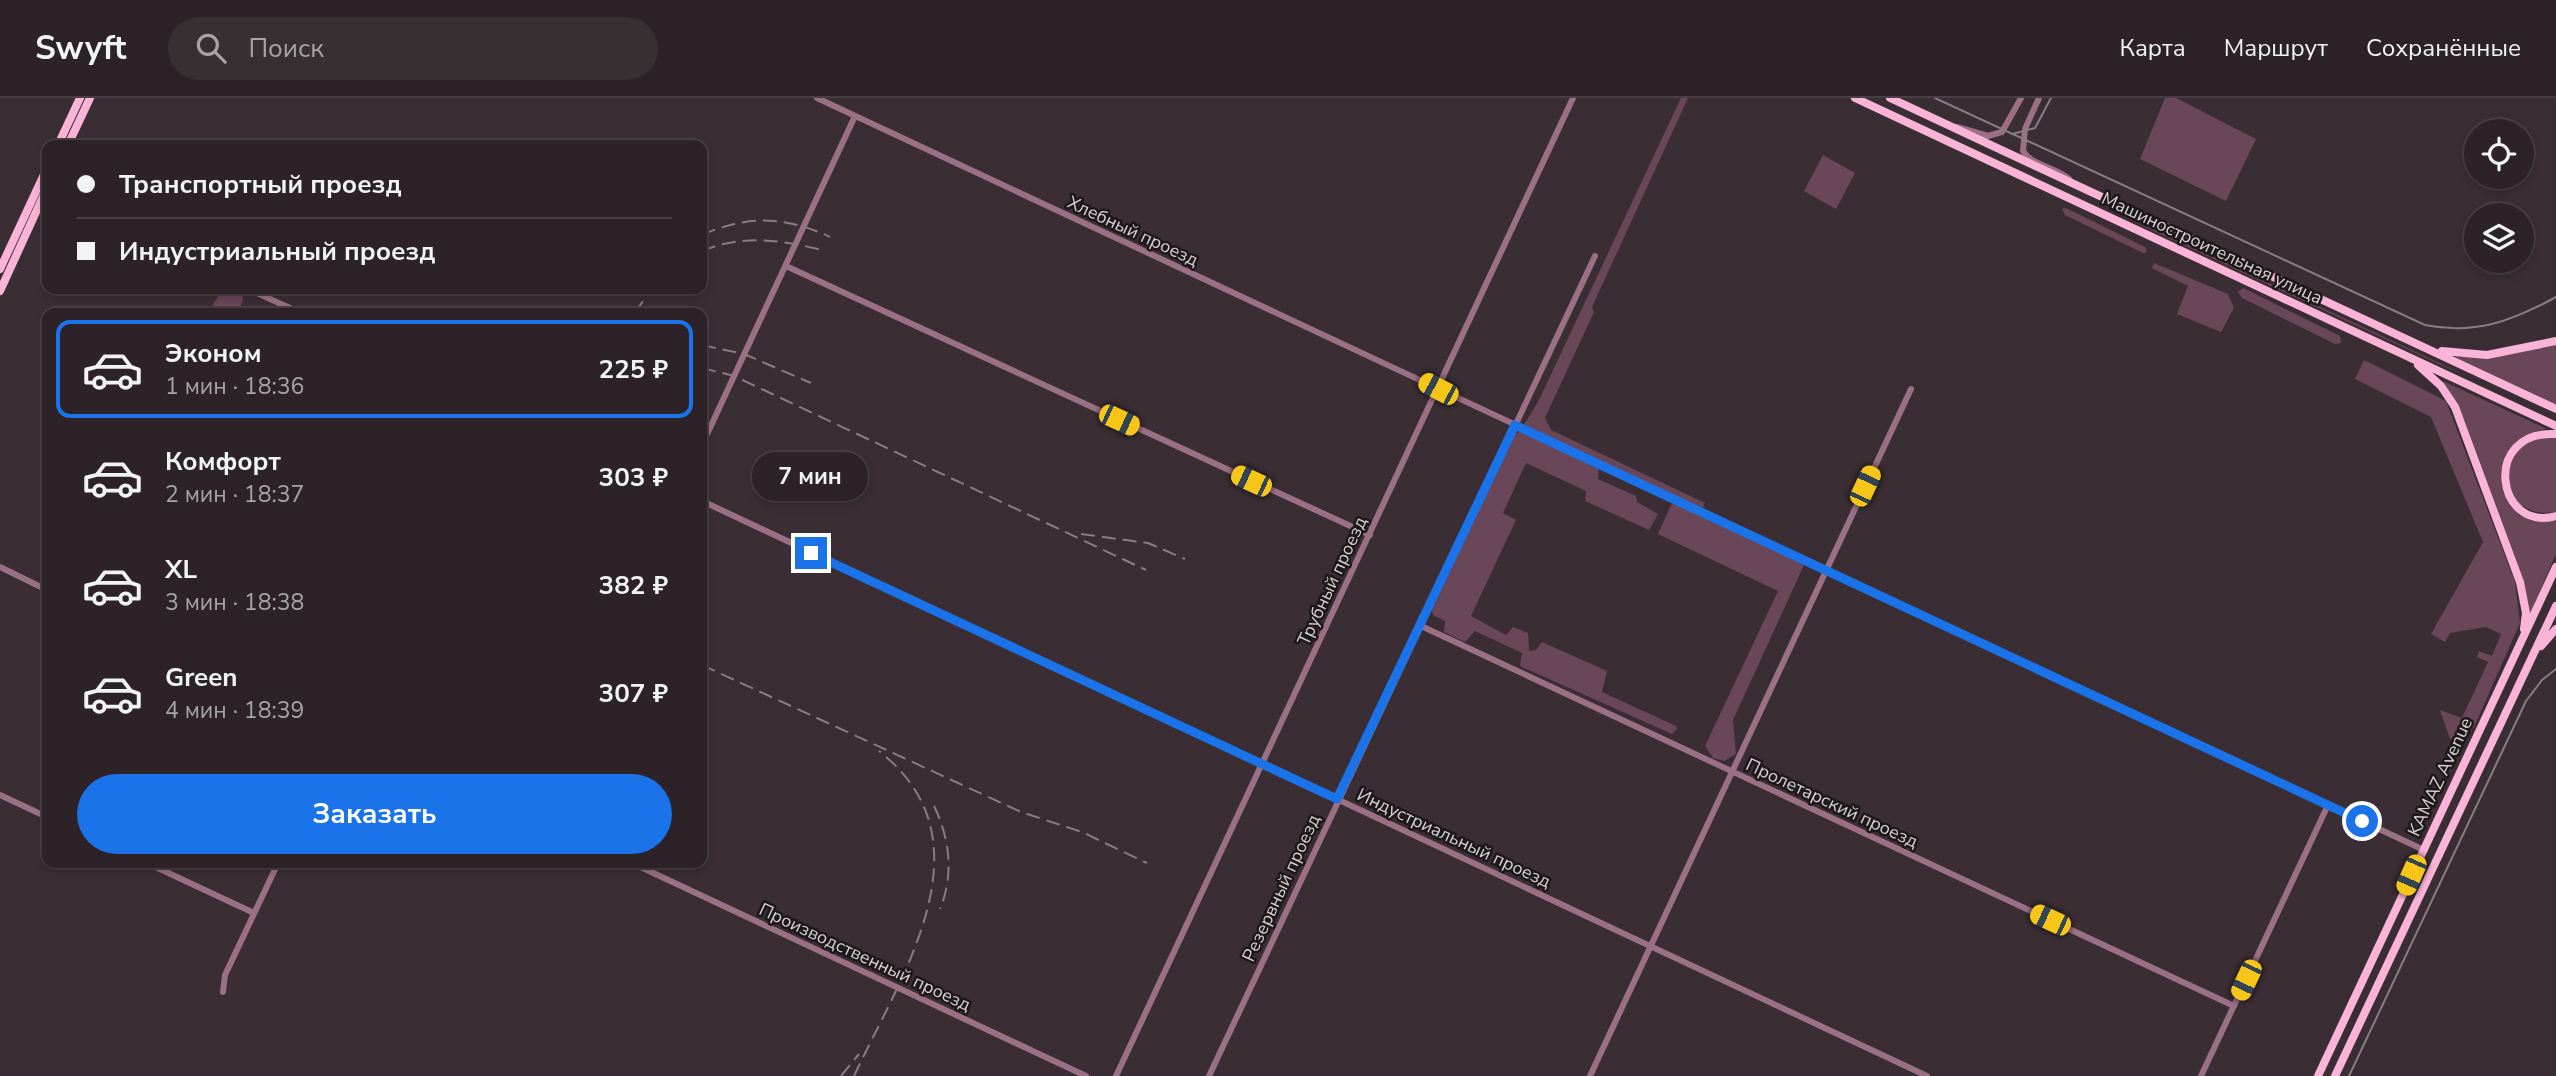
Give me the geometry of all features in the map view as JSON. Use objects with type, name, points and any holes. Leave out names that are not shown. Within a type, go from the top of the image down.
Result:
[{"type":"main road","points":[[70,140],[80,98]]},
{"type":"main road","points":[[61,140],[90,98]]},
{"type":"main road","name":"Машиностроительная улица","points":[[1855,98],[2556,426]]},
{"type":"main road","name":"Машиностроительная улица","points":[[1890,98],[2556,409]]},
{"type":"main road","points":[[0,269],[42,179]]},
{"type":"main road","points":[[2100,212],[2115,213],[2104,198]]},
{"type":"main road","points":[[0,291],[42,201]]},
{"type":"main road","points":[[2140,231],[2129,219],[2147,218]]},
{"type":"main road","points":[[2416,344],[2448,354],[2487,355],[2556,341]]},
{"type":"main road","points":[[2410,358],[2441,386],[2455,407],[2520,582],[2525,613],[2517,650]]},
{"type":"main road","points":[[2556,434],[2538,434],[2524,440],[2505,463],[2504,480],[2508,495],[2518,508],[2531,516],[2556,516]]},
{"type":"main road","name":"KAMAZ Avenue","points":[[2318,1076],[2556,567]]},
{"type":"main road","name":"KAMAZ Avenue","points":[[2335,1076],[2556,606]]},
{"type":"main road","points":[[2530,662],[2556,629]]},
{"type":"main road","points":[[2485,716],[2495,712],[2500,723]]},
{"type":"main road","points":[[2367,971],[2364,988],[2367,991],[2381,979]]},
{"type":"street","name":"Хлебный проезд","points":[[817,98],[2424,850]]},
{"type":"street","name":"Трубный проезд","points":[[1116,1076],[1573,98]]},
{"type":"street","points":[[1951,127],[1988,136],[2002,132],[2022,98]]},
{"type":"street","points":[[2022,98],[2023,106],[2027,110],[2038,101]]},
{"type":"street","points":[[2038,101],[2024,132],[2022,148],[2026,156],[2061,173],[2073,183]]},
{"type":"street","points":[[707,434],[855,116]]},
{"type":"street","name":"Резервный проезд","points":[[1209,1076],[1337,799],[1595,256]]},
{"type":"street","points":[[786,266],[1370,536]]},
{"type":"street","points":[[259,294],[290,308]]},
{"type":"street","points":[[1590,1076],[1911,388]]},
{"type":"street","name":"Индустриальный проезд","points":[[707,503],[1927,1076]]},
{"type":"street","points":[[0,566],[42,587]]},
{"type":"street","name":"Пролетарский проезд","points":[[1419,625],[2234,1006]]},
{"type":"street","points":[[0,795],[42,815]]},
{"type":"street","points":[[2201,1076],[2328,805]]},
{"type":"street","points":[[158,868],[254,913]]},
{"type":"street","points":[[223,992],[225,975],[276,868]]},
{"type":"street","name":"Производственный проезд","points":[[643,868],[1086,1076]]},
{"type":"shaded area","points":[[1681,98],[1688,98],[1592,307],[1594,312],[1545,418],[1551,430],[1705,503],[1701,511],[1523,426],[1538,402]]},
{"type":"shaded area","points":[[2165,98],[2176,98],[2256,139],[2226,201],[2140,159]]},
{"type":"shaded area","points":[[1823,155],[1855,173],[1836,209],[1804,191]]},
{"type":"shaded area","points":[[2066,208],[2145,247],[2147,252],[2143,253],[2065,215],[2062,209]]},
{"type":"shaded area","points":[[2132,221],[2154,229],[2465,375],[2441,365]]},
{"type":"shaded area","points":[[2154,263],[2228,294],[2234,308],[2221,332],[2177,314],[2188,286],[2152,268]]},
{"type":"shaded area","points":[[2243,288],[2340,336],[2341,343],[2335,344],[2242,298],[2238,292]]},
{"type":"shaded area","points":[[220,294],[242,294],[240,308],[212,306]]},
{"type":"shaded area","points":[[2556,344],[2556,405],[2451,357],[2486,357]]},
{"type":"shaded area","points":[[2364,360],[2446,401],[2515,582],[2520,623],[2474,727],[2465,734],[2450,739],[2440,710],[2462,718],[2488,662],[2477,657],[2479,651],[2492,656],[2501,634],[2486,627],[2450,633],[2445,642],[2431,634],[2483,542],[2431,417],[2355,379]]},
{"type":"shaded area","points":[[2443,381],[2547,429],[2525,436],[2510,448],[2502,465],[2501,482],[2507,499],[2518,513],[2534,521],[2556,521],[2556,554],[2529,616],[2523,578],[2464,419]]},
{"type":"shaded area","points":[[1521,431],[1599,468],[1598,479],[1636,496],[1637,502],[1658,514],[1649,530],[1585,501],[1586,491],[1526,463],[1503,513],[1516,520],[1471,616],[1506,635],[1513,627],[1528,633],[1529,651],[1536,650],[1542,642],[1607,671],[1602,692],[1676,726],[1677,729],[1672,734],[1520,666],[1522,653],[1475,631],[1465,642],[1444,632],[1445,621],[1433,615],[1432,611],[1513,435]]},
{"type":"shaded area","points":[[2556,436],[2556,512],[2539,512],[2526,508],[2516,500],[2510,489],[2511,463],[2518,450],[2530,439]]},
{"type":"shaded area","points":[[1677,502],[1804,565],[1733,720],[1736,754],[1724,761],[1713,758],[1705,746],[1778,591],[1658,534],[1671,505]]},
{"type":"tram line","points":[[1935,98],[2425,325],[2460,328],[2493,324],[2524,313],[2556,297]]},
{"type":"tram line","points":[[2012,134],[2035,128],[2051,98]]},
{"type":"tram line","points":[[2349,1076],[2526,701],[2542,680],[2556,669]]},
{"type":"railway","points":[[707,233],[734,224],[766,221],[798,225],[830,237]]},
{"type":"railway","points":[[707,249],[732,242],[762,240],[822,250]]},
{"type":"railway","points":[[638,308],[648,294]]},
{"type":"railway","points":[[707,346],[744,354],[811,383]]},
{"type":"railway","points":[[707,369],[734,376],[1146,570]]},
{"type":"railway","points":[[1081,534],[1148,543],[1185,559]]},
{"type":"railway","points":[[707,667],[1021,812],[1082,832],[1147,863]]},
{"type":"railway","points":[[854,1076],[913,953],[927,909],[934,867],[930,826],[913,787],[879,751]]},
{"type":"railway","points":[[934,806],[944,831],[948,857],[947,883],[940,909]]},
{"type":"railway","points":[[841,1076],[859,1054]]},
{"type":"route","points":[[811,553],[1337,799],[1515,425],[2362,821]]}]
